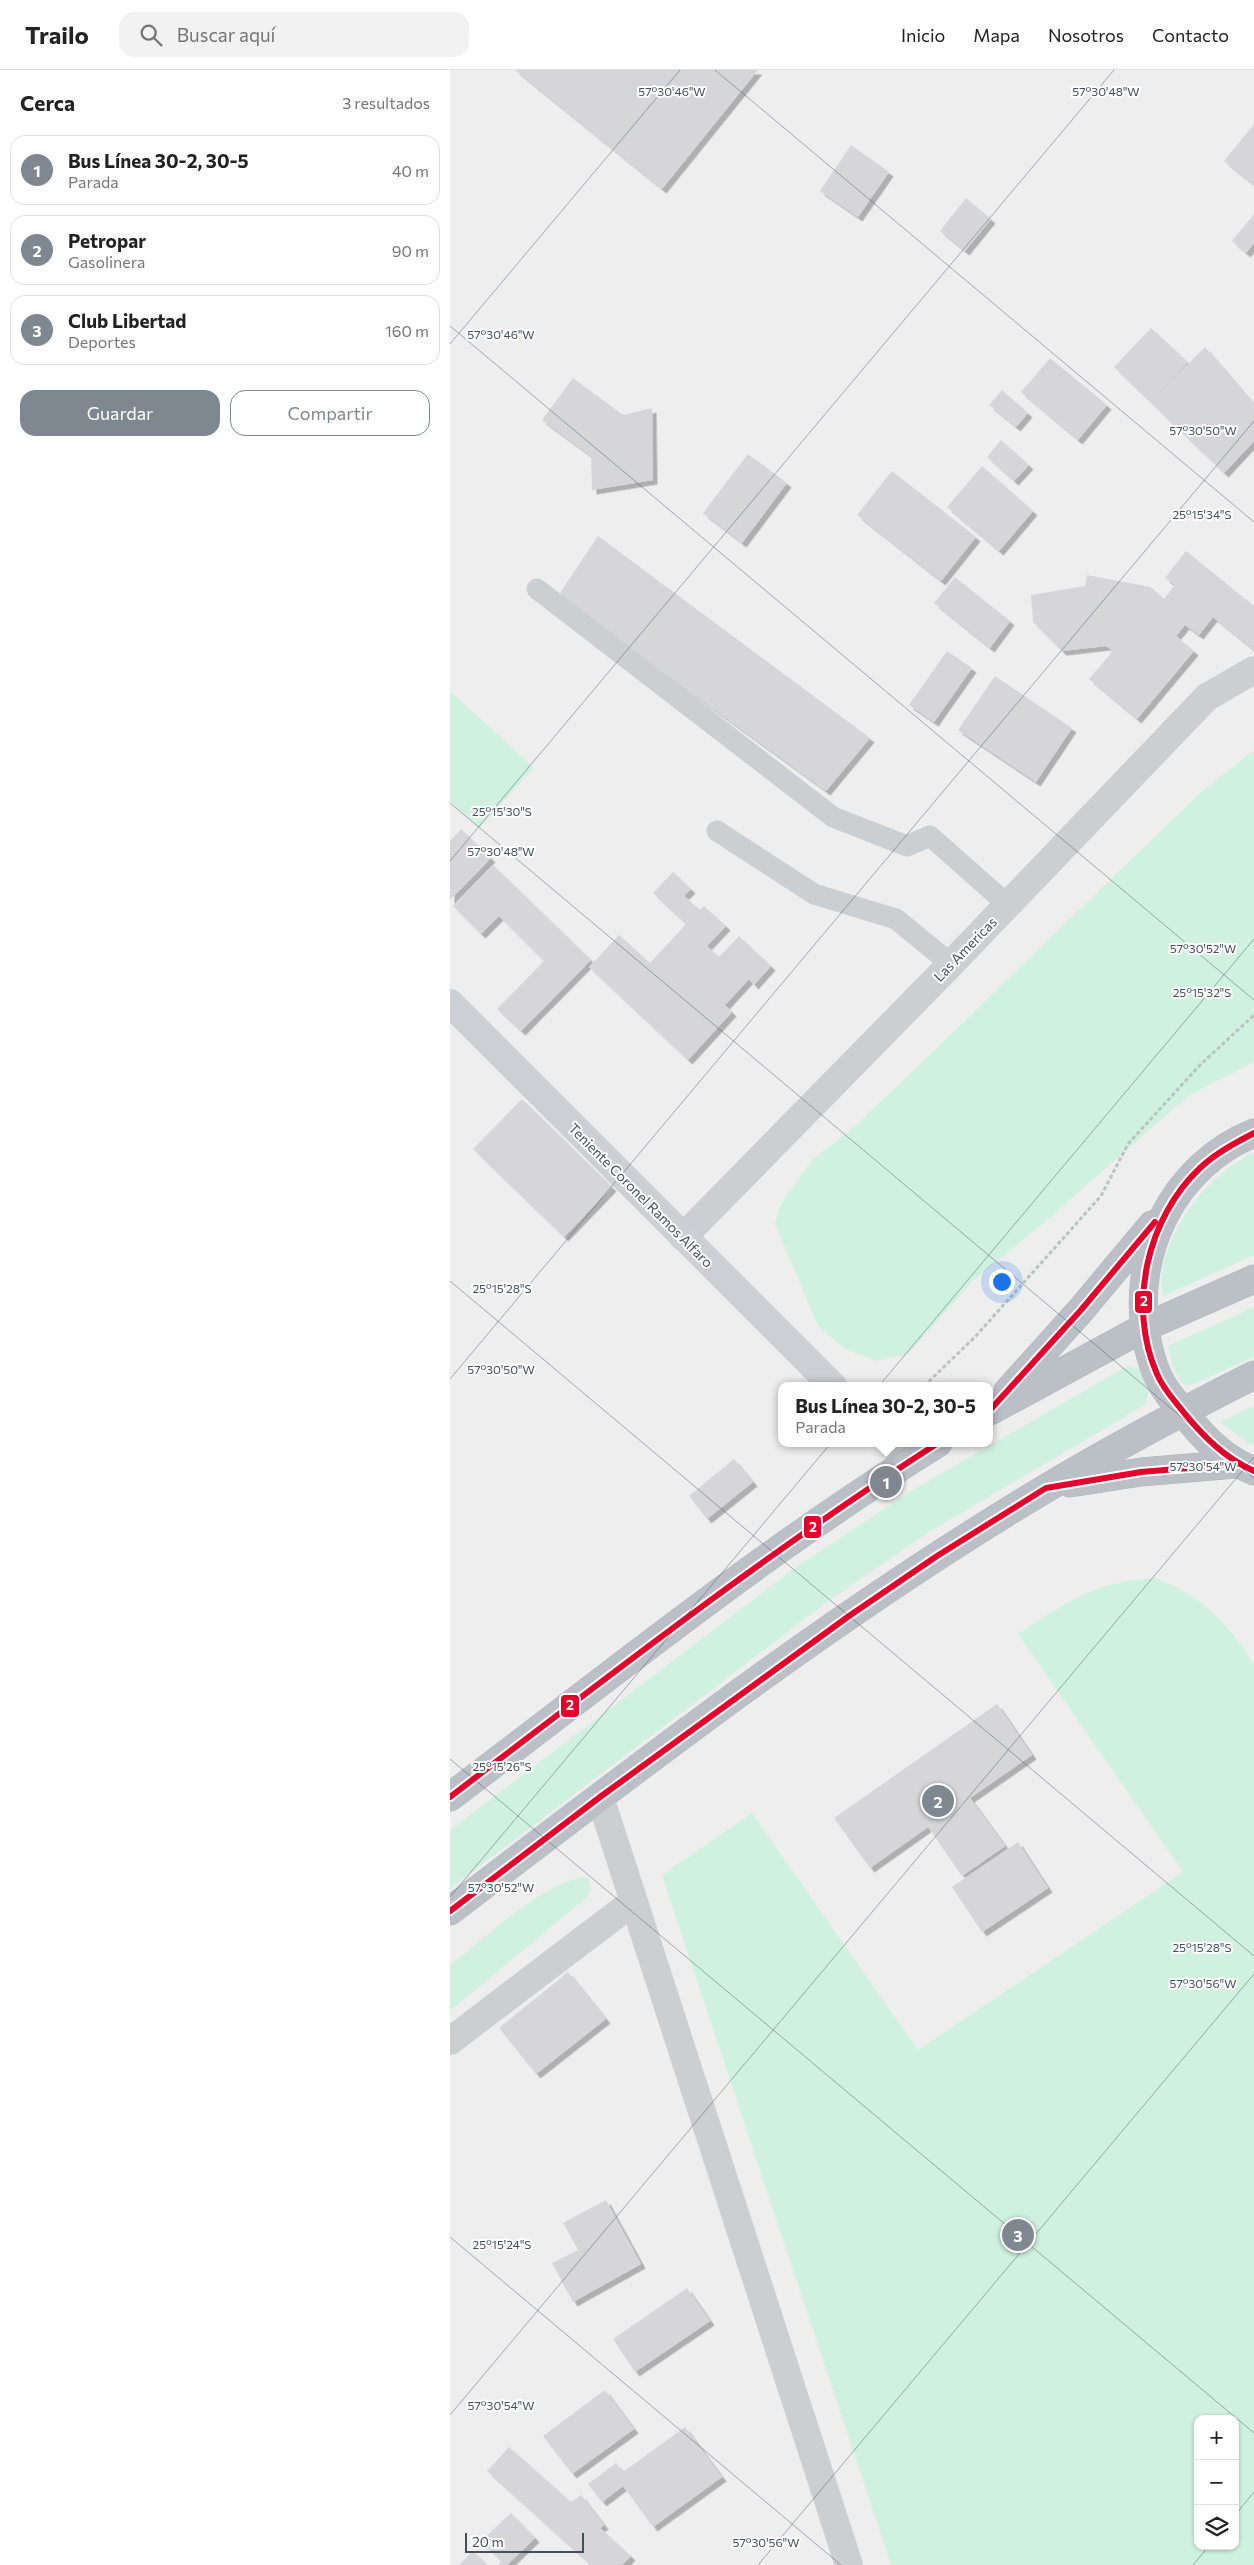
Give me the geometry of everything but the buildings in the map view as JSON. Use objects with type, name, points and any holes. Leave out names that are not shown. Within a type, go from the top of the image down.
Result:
[{"type":"highway","points":[[993,1408],[1081,1310],[1190,1177],[1215,1155],[1250,1134]]},
{"type":"highway","points":[[1170,1202],[1156,1232],[1147,1262],[1142,1294],[1144,1327],[1150,1355],[1161,1383],[1204,1439],[1249,1469]]},
{"type":"highway","points":[[993,1409],[1144,1327],[1254,1279]]},
{"type":"highway","points":[[450,1911],[600,1797],[849,1616],[937,1556],[1046,1488],[1182,1411],[1254,1375]]},
{"type":"highway","points":[[450,1797],[762,1560],[900,1452],[921,1447]]},
{"type":"highway","points":[[1046,1488],[1140,1472],[1249,1469]]},
{"type":"street","name":"Las Americas","points":[[683,1237],[951,964],[1207,697],[1254,670]]},
{"type":"street","name":"Teniente Coronel Ramos Alfaro","points":[[450,1003],[829,1382]]},
{"type":"street","points":[[600,1797],[849,2565]]},
{"type":"street","points":[[450,2041],[633,1902]]},
{"type":"lane","points":[[537,589],[833,817],[907,846],[930,836],[1008,905]]},
{"type":"lane","points":[[717,831],[814,894],[896,919],[951,964]]},
{"type":"path","points":[[928,1382],[975,1337],[1101,1196],[1128,1144],[1200,1065],[1254,1015]]},
{"type":"green space","points":[[450,691],[534,768],[479,828],[450,801]]},
{"type":"green space","points":[[1254,750],[1254,1062],[1188,1096],[1047,1220],[972,1282],[908,1354],[877,1361],[845,1349],[818,1326],[775,1224],[780,1205],[813,1159],[851,1130],[1199,794]]},
{"type":"green space","points":[[1254,1152],[1254,1255],[1164,1296],[1161,1283],[1164,1262],[1177,1228],[1186,1213],[1197,1198],[1223,1172]]},
{"type":"green space","points":[[1254,1307],[1254,1357],[1189,1386],[1182,1384],[1173,1367],[1168,1347]]},
{"type":"green space","points":[[1127,1366],[1139,1369],[1149,1391],[1145,1405],[929,1532],[823,1605],[450,1889],[450,1830],[795,1568],[911,1491],[987,1447],[993,1447],[993,1444]]},
{"type":"green space","points":[[1254,1406],[1254,1445],[1245,1441],[1220,1422]]},
{"type":"green space","points":[[1156,1578],[1186,1593],[1200,1602],[1224,1624],[1245,1650],[1254,1665],[1254,2565],[891,2565],[662,1875],[752,1813],[918,2050],[1183,1872],[1018,1634],[1051,1612],[1082,1595],[1116,1584]]},
{"type":"green space","points":[[584,1877],[589,1880],[591,1889],[586,1898],[450,2011],[450,1965],[496,1927],[533,1900],[568,1881]]},
{"type":"transit line","name":"2","points":[[1254,1133],[1213,1158],[1200,1168],[1182,1188],[1167,1212],[1155,1237],[1147,1264],[1143,1292],[1148,1348],[1162,1385],[1208,1439],[1225,1454],[1254,1471]]},
{"type":"transit line","name":"2","points":[[993,1407],[1081,1310],[1155,1222]]},
{"type":"transit line","name":"2","points":[[450,1797],[690,1615],[813,1527],[932,1447]]},
{"type":"transit line","name":"2","points":[[450,1911],[600,1797],[849,1616],[937,1556],[1046,1488],[1141,1472],[1236,1464]]},
{"type":"place","name":"Bus Línea 30-2, 30-5","points":[[886,1482]]},
{"type":"place","name":"Petropar","points":[[938,1801]]},
{"type":"place","name":"Club Libertad","points":[[1018,2235]]}]
